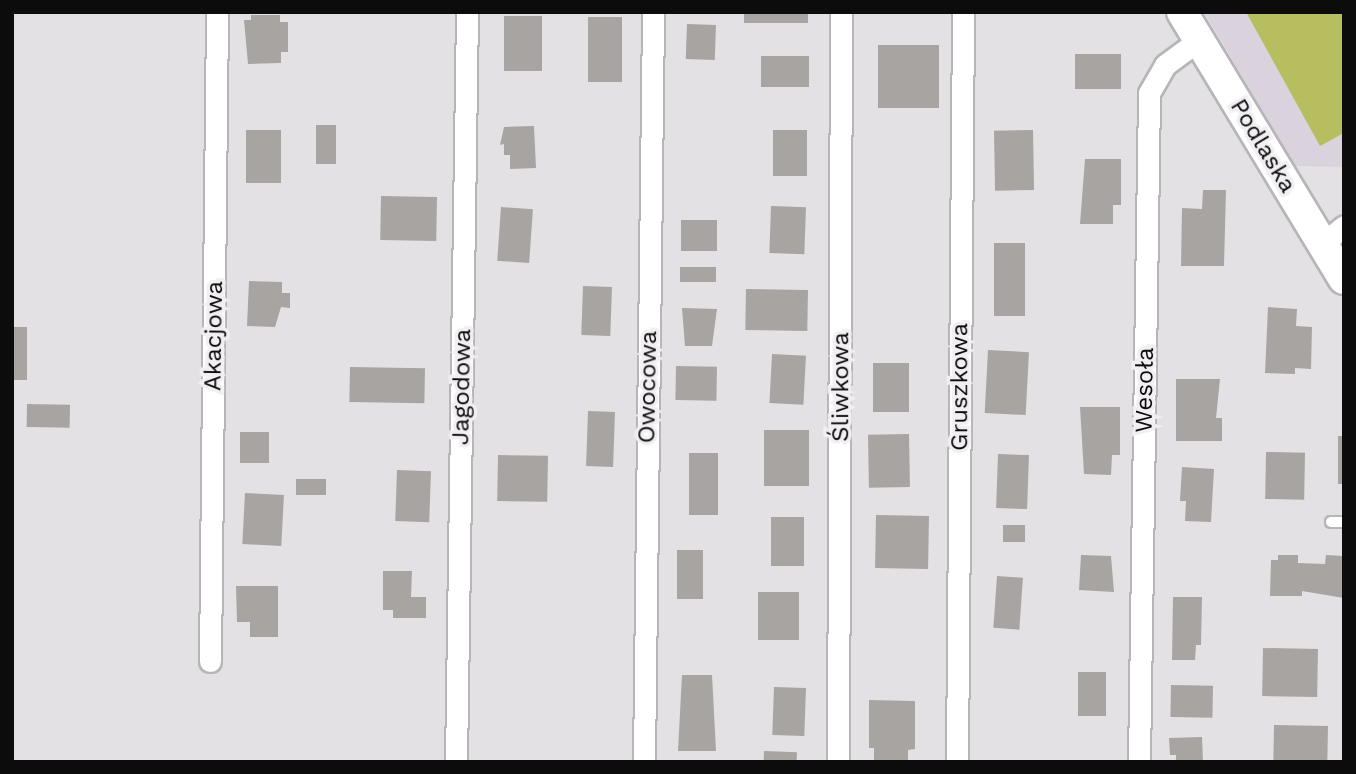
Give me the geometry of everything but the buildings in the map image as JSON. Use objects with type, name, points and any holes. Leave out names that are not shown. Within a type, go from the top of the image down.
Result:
[{"type":"street","name":"Akacjowa","points":[[210,661],[217,12]]},
{"type":"street","name":"Jagodowa","points":[[456,762],[467,12]]},
{"type":"street","name":"Owocowa","points":[[644,762],[653,12]]},
{"type":"street","name":"Śliwkowa","points":[[838,762],[841,12]]},
{"type":"street","name":"Gruszkowa","points":[[957,762],[963,12]]},
{"type":"street","name":"Podlaska","points":[[1182,12],[1333,235],[1344,279]]},
{"type":"street","name":"Wesoła","points":[[1139,762],[1149,93],[1165,65],[1199,40]]},
{"type":"lane","points":[[1331,522],[1344,523]]},
{"type":"shaded area","points":[[1204,12],[1344,12],[1344,167],[1295,166]]},
{"type":"green space","points":[[1246,12],[1344,12],[1344,133],[1320,146]]}]
